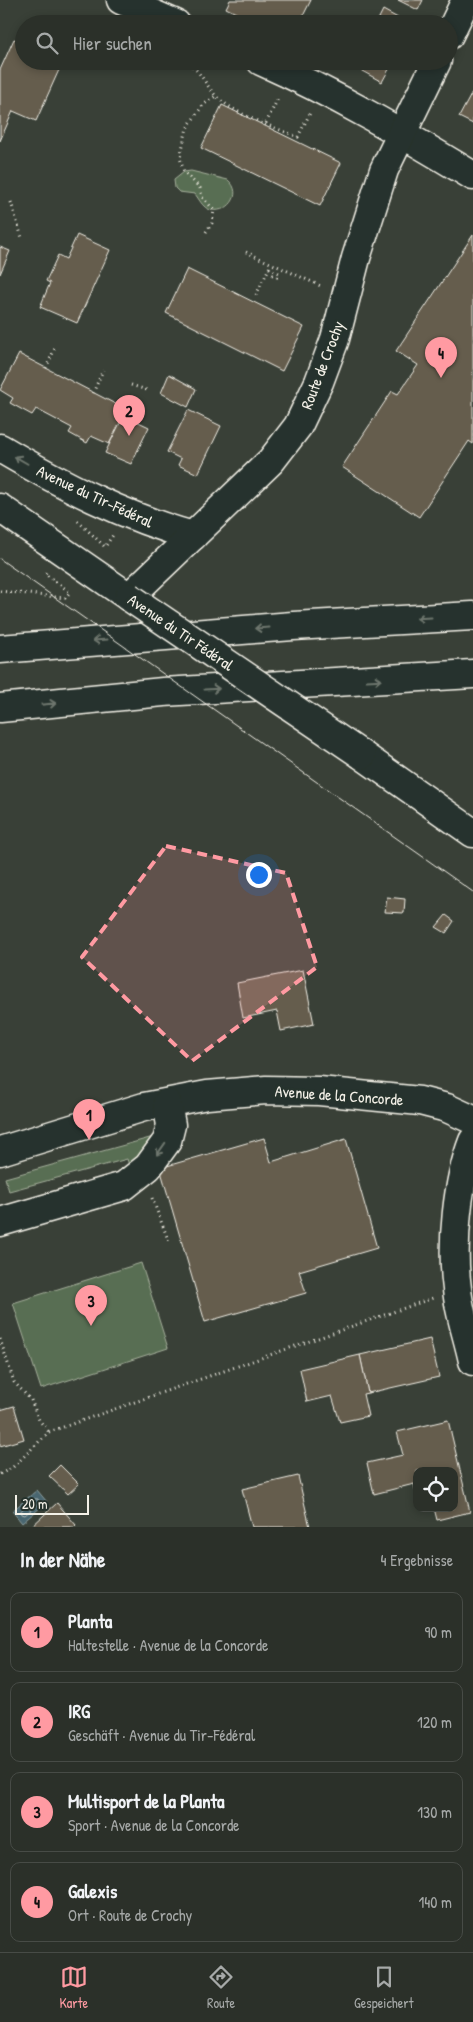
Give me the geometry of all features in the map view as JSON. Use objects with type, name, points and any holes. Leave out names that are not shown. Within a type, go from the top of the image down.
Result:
[{"type":"main road","points":[[121,0],[155,15]]},
{"type":"main road","points":[[458,16],[466,0]]},
{"type":"main road","points":[[282,70],[302,79],[402,133],[473,176]]},
{"type":"main road","name":"Route de Crochy","points":[[129,597],[271,461],[298,426],[319,382],[334,338],[356,258],[384,170],[432,70]]},
{"type":"main road","name":"Avenue du Tir-Fédéral","points":[[0,448],[51,478],[127,514],[150,524],[193,536]]},
{"type":"main road","name":"Avenue du Tir Fédéral","points":[[0,508],[362,755],[473,834]]},
{"type":"main road","points":[[0,650],[293,626],[473,616]]},
{"type":"main road","points":[[0,708],[163,692],[473,674]]},
{"type":"main road","name":"Avenue de la Concorde","points":[[0,1151],[144,1107],[207,1095],[256,1091],[319,1091],[420,1101],[447,1108],[473,1120]]},
{"type":"main road","points":[[0,1222],[124,1186],[148,1167],[166,1141],[171,1126],[167,1103]]},
{"type":"main road","points":[[473,1141],[455,1261],[457,1290],[473,1361]]},
{"type":"path","points":[[198,70],[216,96],[231,108],[298,137],[312,108]]},
{"type":"path","points":[[266,123],[281,92]]},
{"type":"path","points":[[206,232],[212,223],[214,210],[202,197],[200,188],[184,172],[180,158],[187,128],[203,105],[216,96]]},
{"type":"path","points":[[11,202],[22,238]]},
{"type":"path","points":[[246,252],[279,273],[277,277],[271,274]]},
{"type":"path","points":[[270,266],[328,290]]},
{"type":"path","points":[[256,295],[270,266]]},
{"type":"path","points":[[46,368],[56,346]]},
{"type":"path","points":[[93,392],[103,370]]},
{"type":"path","points":[[131,385],[150,391]]},
{"type":"path","points":[[0,591],[65,598],[70,592],[45,574]]},
{"type":"path","points":[[142,1172],[169,1242]]},
{"type":"path","points":[[0,1474],[12,1468],[49,1432],[457,1290]]},
{"type":"path","points":[[0,1339],[14,1382],[31,1400],[39,1420],[49,1432]]},
{"type":"highlighted area","points":[[166,846],[286,873],[317,967],[192,1061],[82,957]]},
{"type":"green space","points":[[191,171],[228,180],[235,191],[232,202],[222,209],[208,209],[195,194],[179,192],[175,188],[174,180],[184,172]]},
{"type":"green space","points":[[157,1136],[159,1138],[129,1165],[127,1159],[9,1191],[5,1178]]},
{"type":"green space","points":[[141,1263],[168,1348],[41,1389],[13,1303]]},
{"type":"water","points":[[37,1490],[47,1502],[22,1523],[12,1511]]},
{"type":"building","points":[[230,0],[311,0],[304,15],[240,15],[226,8]]},
{"type":"building","points":[[398,0],[423,0],[418,10]]},
{"type":"building","points":[[383,10],[392,15],[380,15]]},
{"type":"building","points":[[14,39],[15,70],[59,70],[36,121],[13,111],[0,141],[0,70]]},
{"type":"building","points":[[360,70],[389,70],[382,82]]},
{"type":"building","points":[[473,91],[473,124],[459,117]]},
{"type":"building","points":[[222,105],[341,163],[320,206],[201,148]]},
{"type":"building","points":[[77,235],[110,250],[77,323],[40,307],[50,283],[46,281],[58,255],[66,259]]},
{"type":"building","points":[[473,235],[473,444],[469,441],[419,517],[342,467],[392,391],[398,394],[418,365],[396,351]]},
{"type":"building","points":[[0,247],[10,251],[0,274]]},
{"type":"building","points":[[187,269],[304,327],[282,371],[166,313]]},
{"type":"building","points":[[19,354],[127,410],[109,444],[91,436],[87,443],[69,433],[72,428],[36,409],[32,415],[10,403],[13,398],[0,390]]},
{"type":"building","points":[[169,374],[196,389],[188,407],[161,393]]},
{"type":"building","points":[[188,410],[221,426],[198,474],[178,465],[181,459],[167,452]]},
{"type":"building","points":[[124,415],[149,427],[131,464],[105,453]]},
{"type":"building","points":[[387,897],[405,899],[404,913],[385,912]]},
{"type":"building","points":[[446,915],[454,921],[446,933],[436,927]]},
{"type":"building","points":[[303,970],[314,1024],[281,1031],[277,1011],[243,1018],[237,983]]},
{"type":"building","points":[[264,1138],[271,1162],[346,1139],[377,1248],[299,1271],[306,1293],[205,1322],[160,1168]]},
{"type":"building","points":[[430,1339],[439,1377],[368,1393],[360,1355]]},
{"type":"building","points":[[360,1355],[368,1393],[363,1394],[368,1416],[340,1422],[332,1396],[307,1402],[300,1369]]},
{"type":"building","points":[[14,1406],[24,1439],[0,1446],[0,1410]]},
{"type":"building","points":[[448,1420],[470,1512],[437,1520],[435,1512],[458,1512],[458,1467],[413,1467],[413,1484],[374,1494],[367,1463],[403,1455],[397,1432]]},
{"type":"building","points":[[60,1465],[79,1484],[68,1494],[49,1476]]},
{"type":"building","points":[[298,1476],[310,1527],[252,1527],[242,1489]]},
{"type":"building","points":[[57,1503],[76,1525],[74,1527],[31,1527]]},
{"type":"tram line","points":[[0,559],[473,892]]},
{"type":"place","name":"Galexis","points":[[441,378]]},
{"type":"place","name":"IRG","points":[[129,436]]},
{"type":"place","name":"Planta","points":[[89,1140]]},
{"type":"place","name":"Multisport de la Planta","points":[[91,1326]]}]
